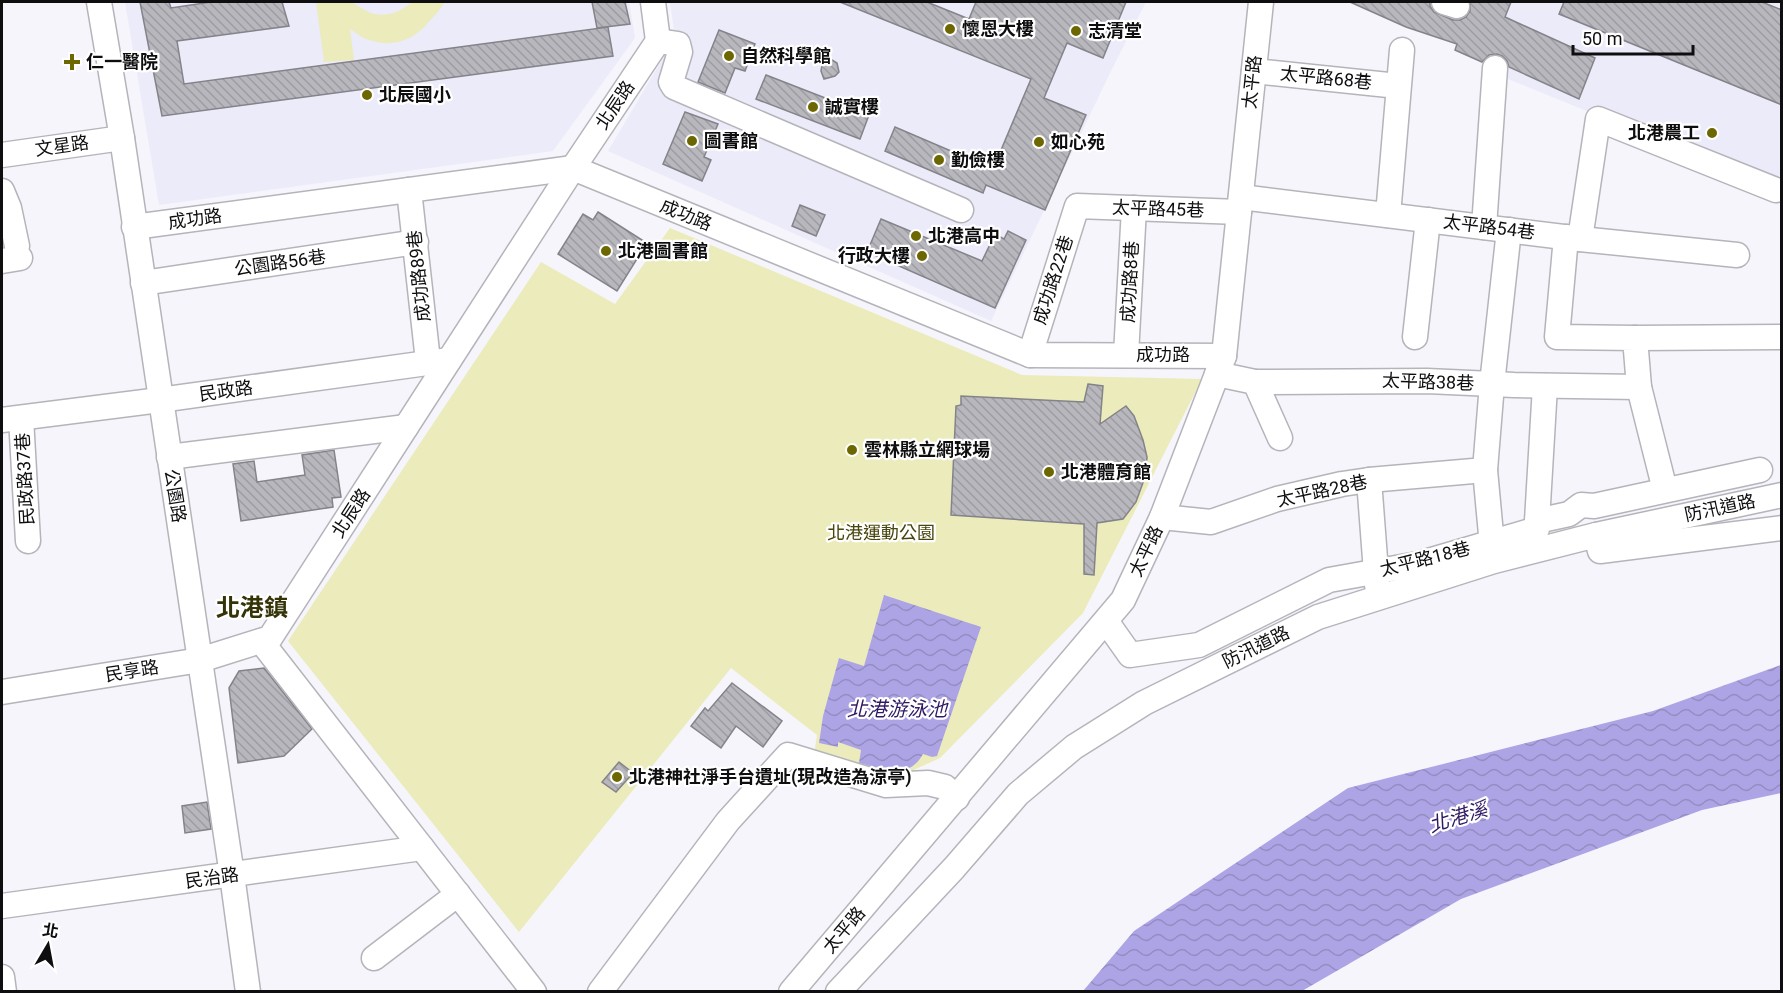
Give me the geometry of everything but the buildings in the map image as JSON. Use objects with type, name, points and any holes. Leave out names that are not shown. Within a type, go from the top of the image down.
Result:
[{"type":"street","name":"公園路","points":[[99,2],[122,138],[248,992]]},
{"type":"street","points":[[652,2],[658,41],[678,44],[680,52],[671,82],[674,87],[961,210]]},
{"type":"street","name":"太平路","points":[[791,992],[1123,600],[1162,517],[1221,365],[1260,2]]},
{"type":"street","name":"北辰路","points":[[261,641],[270,638],[406,428],[439,361],[658,41]]},
{"type":"street","points":[[1388,215],[1402,50]]},
{"type":"street","points":[[1484,227],[1495,68]]},
{"type":"street","name":"太平路68巷","points":[[1254,71],[1398,86]]},
{"type":"street","points":[[1776,190],[1598,119],[1573,238],[1557,337],[1782,337]]},
{"type":"street","name":"文星路","points":[[2,155],[122,138]]},
{"type":"street","name":"成功路","points":[[134,227],[573,168],[1030,355],[1126,355],[1221,365]]},
{"type":"street","name":"成功路89巷","points":[[409,190],[416,243],[439,361]]},
{"type":"street","points":[[2,191],[9,208],[13,255]]},
{"type":"street","name":"太平路54巷","points":[[1240,204],[1388,215],[1737,255]]},
{"type":"street","name":"太平路45巷","points":[[1077,206],[1134,208],[1240,204]]},
{"type":"street","name":"成功路22巷","points":[[1030,355],[1077,206]]},
{"type":"street","name":"成功路8巷","points":[[1126,355],[1134,208]]},
{"type":"street","points":[[1415,337],[1428,220]]},
{"type":"street","points":[[1493,552],[1485,470],[1509,230]]},
{"type":"street","name":"公園路56巷","points":[[143,283],[416,243]]},
{"type":"street","points":[[1635,338],[1639,387],[1665,490]]},
{"type":"street","name":"民政路","points":[[11,419],[439,361]]},
{"type":"street","name":"太平路38巷","points":[[1221,365],[1256,382],[1354,380],[1639,387]]},
{"type":"street","points":[[1256,382],[1280,438]]},
{"type":"street","points":[[1537,521],[1545,386]]},
{"type":"street","name":"民政路37巷","points":[[11,419],[28,541]]},
{"type":"street","points":[[169,457],[406,428]]},
{"type":"street","name":"太平路28巷","points":[[1162,517],[1211,522],[1277,499],[1342,484],[1485,470]]},
{"type":"street","name":"太平路18巷","points":[[1106,621],[1130,655],[1199,645],[1329,580],[1493,552],[1537,529],[1537,521],[1569,514],[1581,505],[1594,506],[1760,470]]},
{"type":"street","points":[[1369,480],[1378,598]]},
{"type":"street","name":"防汛道路","points":[[838,992],[954,868],[1018,794],[1074,747],[1144,703],[1318,617],[1378,598],[1493,552],[1596,535],[1782,495]]},
{"type":"street","points":[[1596,535],[1600,551],[1782,528]]},
{"type":"street","points":[[261,641],[534,992]]},
{"type":"street","name":"民享路","points":[[2,692],[200,660],[261,641]]},
{"type":"street","points":[[600,992],[728,820],[788,755],[886,785],[928,783],[945,787],[957,798]]},
{"type":"street","name":"民治路","points":[[2,906],[422,848]]},
{"type":"street","points":[[374,958],[458,894]]},
{"type":"street","points":[[2,977],[4,992]]},
{"type":"shaded area","name":"北辰國小","points":[[125,2],[629,2],[635,38],[553,151],[159,205]]},
{"type":"shaded area","name":"北港高中","points":[[670,2],[1146,2],[991,321],[608,151],[675,38]]},
{"type":"shaded area","name":"北港農工","points":[[1447,2],[1781,2],[1781,190],[1503,77],[1518,29]]},
{"type":"green space","points":[[316,2],[351,2],[371,13],[384,15],[396,12],[412,2],[444,2],[421,30],[400,42],[375,42],[350,29],[354,60],[324,62]]},
{"type":"green space","name":"北港運動公園","points":[[670,228],[1022,375],[1202,379],[1083,613],[940,758],[898,777],[814,755],[817,735],[731,668],[519,932],[288,641],[541,262],[615,304]]},
{"type":"water","name":"北港游泳池","points":[[884,595],[981,627],[937,756],[923,754],[910,768],[894,771],[859,763],[861,750],[838,742],[838,747],[819,743],[823,716],[839,658],[864,666]]},
{"type":"water","name":"北港溪","points":[[1781,665],[1781,793],[1702,810],[1461,899],[1302,991],[1083,991],[1134,931],[1348,788],[1653,711]]},
{"type":"place","name":"懷恩大樓","points":[[950,29]]},
{"type":"place","name":"志清堂","points":[[1076,31]]},
{"type":"place","name":"自然科學館","points":[[729,56]]},
{"type":"place","name":"仁一醫院","points":[[72,62]]},
{"type":"place","name":"北辰國小","points":[[367,95]]},
{"type":"place","name":"誠實樓","points":[[813,107]]},
{"type":"place","name":"北港農工","points":[[1712,133]]},
{"type":"place","name":"圖書館","points":[[692,141]]},
{"type":"place","name":"如心苑","points":[[1039,142]]},
{"type":"place","name":"勤儉樓","points":[[939,160]]},
{"type":"place","name":"北港高中","points":[[916,236]]},
{"type":"place","name":"北港圖書館","points":[[606,251]]},
{"type":"place","name":"行政大樓","points":[[922,256]]},
{"type":"place","name":"雲林縣立網球場","points":[[852,450]]},
{"type":"place","name":"北港體育館","points":[[1049,472]]},
{"type":"place","name":"北港神社淨手台遺址(現改造為涼亭)","points":[[617,777]]},
{"type":"district","name":"北港鎮","points":[[252,608]]}]
